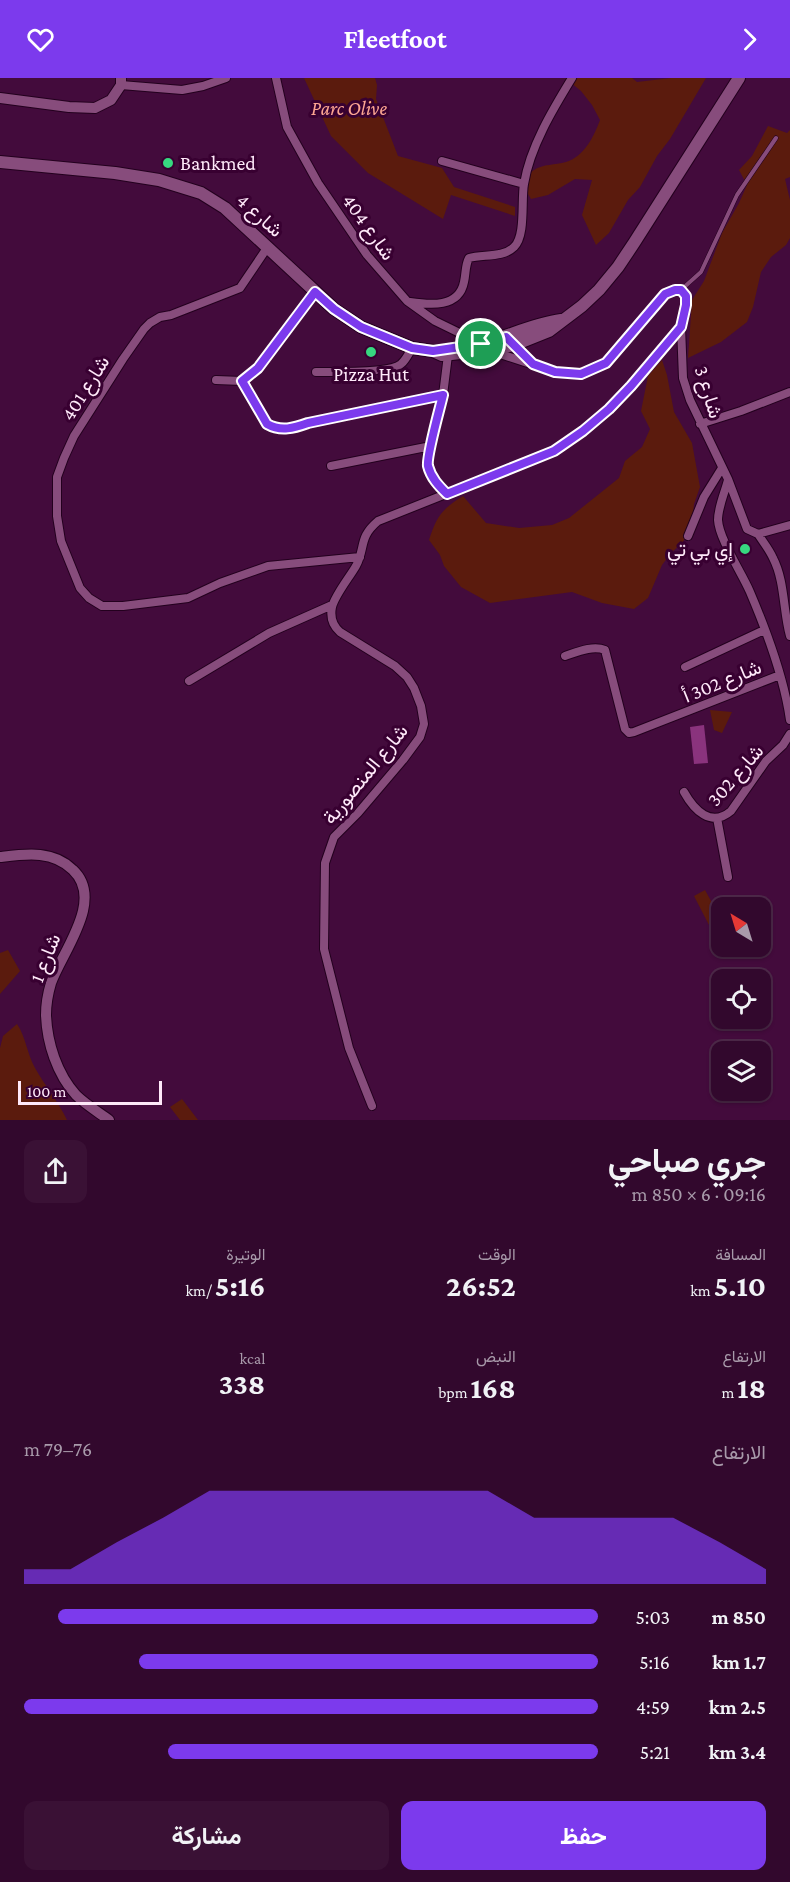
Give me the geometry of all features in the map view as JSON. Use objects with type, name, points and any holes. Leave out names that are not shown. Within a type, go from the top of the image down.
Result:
[{"type":"main road","name":"شارع 4","points":[[0,162],[115,173],[159,180],[201,193],[225,208],[334,309],[361,327],[412,348],[433,351],[442,355],[450,351],[485,347],[549,331],[582,306],[618,267],[739,78]]},
{"type":"street","points":[[0,98],[95,108],[111,100],[121,82],[182,90],[226,78]]},
{"type":"street","name":"شارع 404","points":[[276,78],[287,127],[318,183],[367,255],[407,301],[435,321],[485,347]]},
{"type":"street","points":[[407,301],[433,305],[449,301],[462,290],[466,262],[469,258],[504,253],[513,249],[518,241],[524,184],[542,131],[572,78]]},
{"type":"street","points":[[442,161],[524,184]]},
{"type":"street","name":"شارع 401","points":[[267,248],[240,288],[171,315],[160,317],[150,323],[123,359],[74,436],[57,477],[57,516],[61,541],[80,588],[89,598],[102,606],[123,606],[188,598],[220,583],[268,566],[360,557]]},
{"type":"street","points":[[485,347],[555,372],[581,374],[606,363],[665,294],[681,290]]},
{"type":"street","name":"شارع 3","points":[[681,290],[686,296],[681,327],[683,378],[700,424],[728,479],[747,529],[758,534],[773,556],[778,570],[790,636]]},
{"type":"street","points":[[216,380],[242,381],[258,368],[315,292]]},
{"type":"street","points":[[189,681],[269,633],[332,605],[360,557],[363,540],[370,527],[378,521],[554,451],[583,431],[631,386],[681,327]]},
{"type":"street","points":[[510,341],[533,364]]},
{"type":"street","points":[[316,372],[392,368],[402,364],[412,348]]},
{"type":"street","points":[[447,494],[435,482],[428,465],[428,456],[443,395],[450,351]]},
{"type":"street","points":[[242,381],[267,424],[280,429],[290,429],[308,423],[443,395]]},
{"type":"street","points":[[700,424],[790,392]]},
{"type":"street","points":[[332,466],[431,446]]},
{"type":"street","points":[[688,536],[704,497],[722,468]]},
{"type":"street","points":[[728,479],[718,517],[722,536],[750,594],[764,630],[780,675],[790,720]]},
{"type":"street","points":[[758,534],[790,525]]},
{"type":"street","name":"شارع المنصورية","points":[[332,605],[331,619],[340,632],[395,666],[406,677],[414,688],[421,706],[424,724],[420,737],[403,760],[358,813],[334,837],[325,863],[324,950],[349,1048],[372,1106]]},
{"type":"street","points":[[685,667],[764,630]]},
{"type":"street","name":"شارع 302 أ","points":[[565,656],[588,649],[605,650],[625,729],[629,733],[780,675]]},
{"type":"street","name":"شارع 302","points":[[728,877],[717,818],[724,817],[731,811],[766,761],[783,746],[790,734]]},
{"type":"street","points":[[684,792],[696,809],[705,816],[717,818]]},
{"type":"street","name":"شارع 1","points":[[0,857],[46,855],[71,867],[82,882],[85,902],[79,923],[52,983],[48,1001],[47,1026],[53,1053],[66,1082],[77,1096],[109,1120]]},
{"type":"lane","points":[[681,290],[701,272],[737,195],[776,138]]},
{"type":"green space","name":"Parc Olive","points":[[304,78],[375,78],[376,99],[398,156],[442,168],[454,187],[515,207],[515,216],[451,195],[443,219],[368,173],[331,136]]},
{"type":"green space","points":[[565,78],[632,78],[637,82],[671,78],[706,78],[640,187],[628,200],[609,233],[596,245],[582,215],[592,180],[575,179],[548,195],[531,199],[522,184],[530,173],[538,168],[573,159],[588,145],[598,126],[600,120],[592,105],[581,91]]},
{"type":"green space","points":[[768,126],[787,133],[790,130],[790,177],[785,179],[790,200],[790,238],[786,245],[771,257],[761,272],[747,322],[721,342],[688,358],[692,300],[704,281],[722,233],[747,185],[739,170],[752,156]]},
{"type":"green space","points":[[662,360],[674,412],[692,443],[700,487],[694,504],[692,524],[683,542],[662,565],[648,598],[634,609],[602,603],[572,592],[490,603],[461,587],[444,566],[440,555],[429,540],[437,519],[450,505],[463,496],[486,523],[519,528],[552,525],[569,518],[619,478],[625,461],[642,447],[650,429],[641,411],[648,376]]},
{"type":"green space","points":[[710,710],[732,712],[722,733],[714,730]]},
{"type":"green space","points":[[705,890],[711,901],[711,927],[710,927],[694,896]]},
{"type":"green space","points":[[8,950],[20,971],[0,994],[0,953]]},
{"type":"green space","points":[[17,1024],[35,1068],[67,1120],[0,1120],[0,1048],[3,1036]]},
{"type":"green space","points":[[182,1099],[198,1120],[180,1120],[170,1107]]},
{"type":"shaded area","points":[[704,725],[708,763],[694,764],[690,727]]},
{"type":"place","name":"Bankmed","points":[[168,163]]},
{"type":"place","name":"Pizza Hut","points":[[371,352]]},
{"type":"place","name":"إي بي تي","points":[[745,549]]},
{"type":"route","points":[[681,290],[686,296],[681,327],[631,386],[583,431],[554,451],[447,494],[435,482],[428,465],[428,456],[443,395],[308,423],[290,429],[280,429],[267,424],[242,381],[258,368],[315,292],[334,309],[361,327],[412,348],[433,351],[481,344],[506,337],[533,364],[555,372],[581,374],[606,363],[665,294],[681,290]]}]
